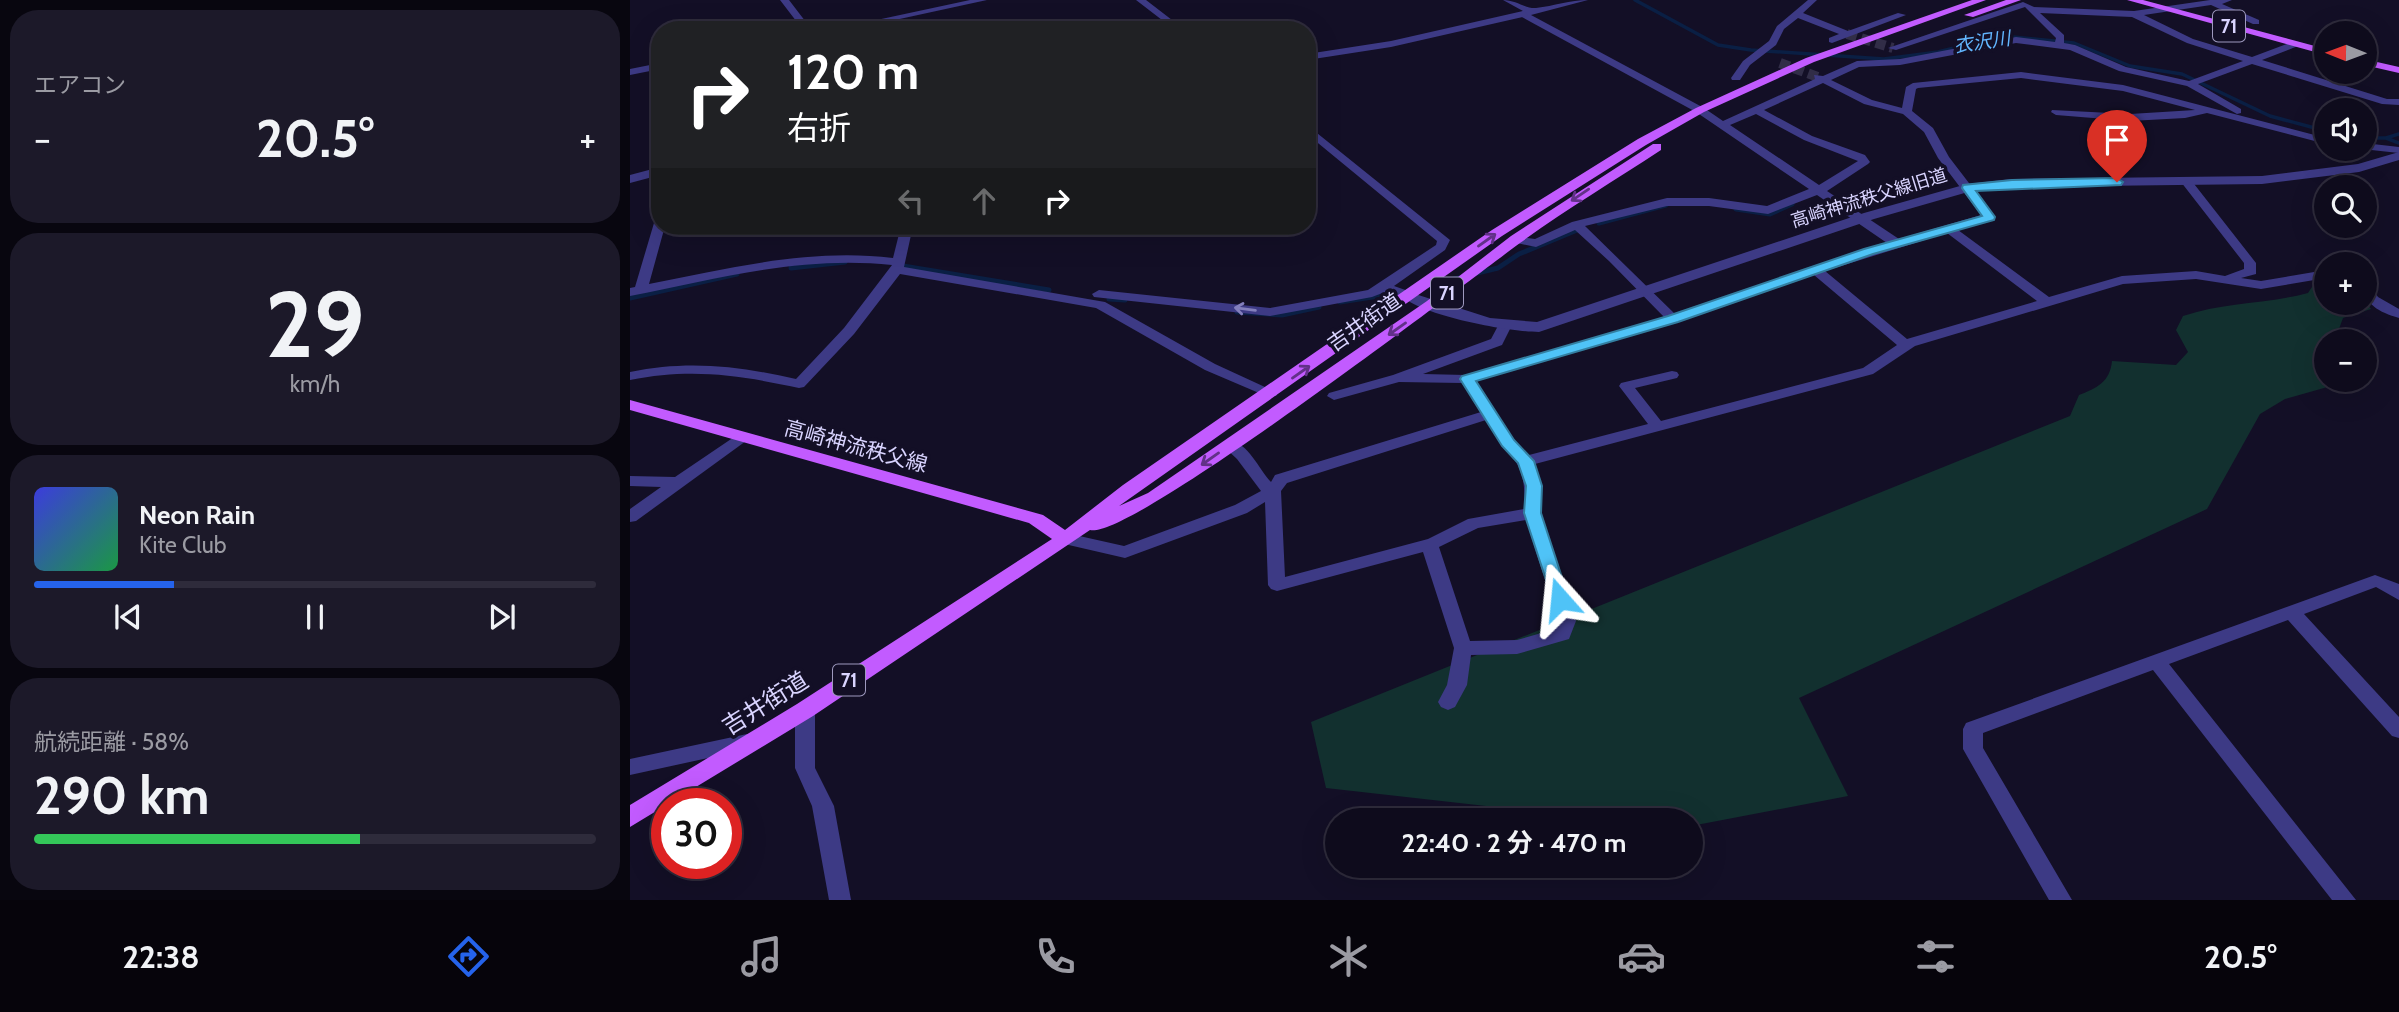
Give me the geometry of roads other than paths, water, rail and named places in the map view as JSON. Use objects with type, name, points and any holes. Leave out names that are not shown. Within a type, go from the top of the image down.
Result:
[{"type":"main road","name":"吉井街道","points":[[1066,539],[1154,497],[1432,304],[1516,239],[1593,187],[1711,117],[1810,60],[1981,0]]},
{"type":"main road","name":"71","points":[[2132,0],[2314,49]]},
{"type":"main road","name":"71","points":[[2153,0],[2314,42]]},
{"type":"main road","name":"71","points":[[1833,51],[1859,51],[2021,4]]},
{"type":"main road","name":"吉井街道","points":[[630,817],[755,741],[1066,539],[1129,489],[1574,183],[1711,117],[1833,51]]},
{"type":"main road","points":[[2377,58],[2399,63]]},
{"type":"main road","points":[[2377,65],[2399,70]]},
{"type":"main road","name":"高崎神流秩父線","points":[[630,405],[1036,519],[1066,539]]},
{"type":"street","points":[[784,0],[801,21]]},
{"type":"street","points":[[879,21],[983,0]]},
{"type":"street","points":[[1140,0],[1169,21]]},
{"type":"street","points":[[1507,0],[1711,117],[1899,245]]},
{"type":"street","points":[[1316,56],[1391,44],[1584,0]]},
{"type":"street","points":[[1736,78],[1754,56],[1773,43],[1780,28],[1814,0]]},
{"type":"street","points":[[1893,48],[2021,4],[2134,14],[2228,0]]},
{"type":"street","points":[[2210,2],[2256,22]]},
{"type":"street","points":[[2021,4],[2062,37],[2059,44]]},
{"type":"street","points":[[1797,14],[1847,34]]},
{"type":"street","points":[[2134,14],[2190,41],[2256,59],[2386,103],[2399,102]]},
{"type":"street","points":[[1833,51],[1847,34],[1900,15]]},
{"type":"street","points":[[1711,117],[1755,109],[1820,77],[1857,64],[1900,62],[2016,40],[2059,44],[2083,50],[2123,69],[2190,84],[2258,123]]},
{"type":"street","points":[[2190,84],[2295,44]]},
{"type":"street","points":[[630,72],[651,67]]},
{"type":"street","points":[[1907,112],[1908,95],[1911,87],[1917,85],[2021,75],[2123,88],[2314,138]]},
{"type":"street","points":[[1398,378],[1467,379],[1673,319],[1816,270],[1989,217],[1944,158],[1929,130],[1907,112],[1868,102],[1820,77]]},
{"type":"street","points":[[1516,239],[1536,243],[1576,225],[1681,200],[1768,210],[1830,185],[1864,159],[1808,138],[1755,109]]},
{"type":"street","points":[[2056,112],[2091,118],[2116,118],[2166,117],[2213,111]]},
{"type":"street","points":[[1098,293],[1270,312],[1372,293],[1441,247],[1444,240],[1316,135]]},
{"type":"street","points":[[2377,147],[2399,150]]},
{"type":"street","name":"高崎神流秩父線旧道","points":[[1409,296],[1504,327],[1539,327],[1860,220],[1968,188],[2012,183],[2187,182],[2311,175],[2359,168],[2399,156]]},
{"type":"street","points":[[630,179],[651,173]]},
{"type":"street","points":[[2187,182],[2250,263],[2250,271],[2246,274],[2222,279]]},
{"type":"street","points":[[1576,225],[1600,242],[1644,292],[1673,319]]},
{"type":"street","points":[[1950,229],[2045,301]]},
{"type":"street","points":[[635,291],[656,235]]},
{"type":"street","points":[[630,376],[689,366],[718,368],[799,384],[849,331],[898,266],[905,235]]},
{"type":"street","points":[[635,291],[745,268],[861,257],[1100,305],[1209,367],[1271,393]]},
{"type":"street","points":[[1816,270],[1906,346]]},
{"type":"street","points":[[1526,461],[1868,371],[1906,346],[2045,301],[2122,280],[2181,275],[2261,285],[2314,276]]},
{"type":"street","points":[[1384,287],[1409,296]]},
{"type":"street","points":[[2377,302],[2399,314]]},
{"type":"street","points":[[1334,396],[1398,378],[1497,342],[1504,327]]},
{"type":"street","points":[[1656,425],[1626,386],[1672,376]]},
{"type":"street","points":[[1463,648],[1517,647],[1562,634],[1567,621],[1532,513],[1534,486],[1526,461],[1508,443],[1467,379]]},
{"type":"street","points":[[1066,539],[1125,552],[1241,509],[1273,491],[1280,479],[1490,414]]},
{"type":"street","points":[[630,517],[675,482],[740,438]]},
{"type":"street","points":[[1230,445],[1242,451],[1264,487],[1273,491]]},
{"type":"street","points":[[630,481],[675,482]]},
{"type":"street","points":[[1273,491],[1277,585],[1429,544],[1474,523],[1532,513]]},
{"type":"street","points":[[1429,544],[1463,648],[1457,685],[1448,702]]},
{"type":"street","points":[[2062,900],[1973,749],[1973,729],[2375,581],[2397,590]]},
{"type":"street","points":[[2292,612],[2399,730]]},
{"type":"street","points":[[2156,661],[2345,900]]},
{"type":"street","points":[[805,709],[805,768],[823,806],[840,900]]},
{"type":"street","points":[[630,767],[755,741]]},
{"type":"waterway","name":"衣沢川","points":[[1635,0],[1718,45],[1751,50],[1884,59],[1938,52],[2003,36],[2074,43],[2130,66],[2182,74],[2270,116],[2314,128]]},
{"type":"waterway","points":[[2386,138],[2399,134]]},
{"type":"waterway","name":"衣沢川","points":[[2377,138],[2386,138]]},
{"type":"waterway","name":"衣沢川","points":[[2386,138],[2399,143]]},
{"type":"waterway","points":[[1736,209],[1770,214],[1792,204]]},
{"type":"waterway","points":[[1599,223],[1666,205]]},
{"type":"waterway","points":[[1473,274],[1498,268],[1519,254],[1582,228]]},
{"type":"waterway","points":[[791,268],[845,262]]},
{"type":"waterway","points":[[897,265],[1049,290]]},
{"type":"waterway","points":[[630,298],[737,274]]},
{"type":"waterway","points":[[1429,285],[1463,277]]},
{"type":"waterway","points":[[1340,302],[1398,293]]},
{"type":"waterway","points":[[1109,299],[1125,300]]},
{"type":"waterway","points":[[1237,312],[1282,315],[1319,307]]},
{"type":"tunnel","points":[[1847,34],[1893,48]]},
{"type":"tunnel","points":[[1780,63],[1818,77]]}]
